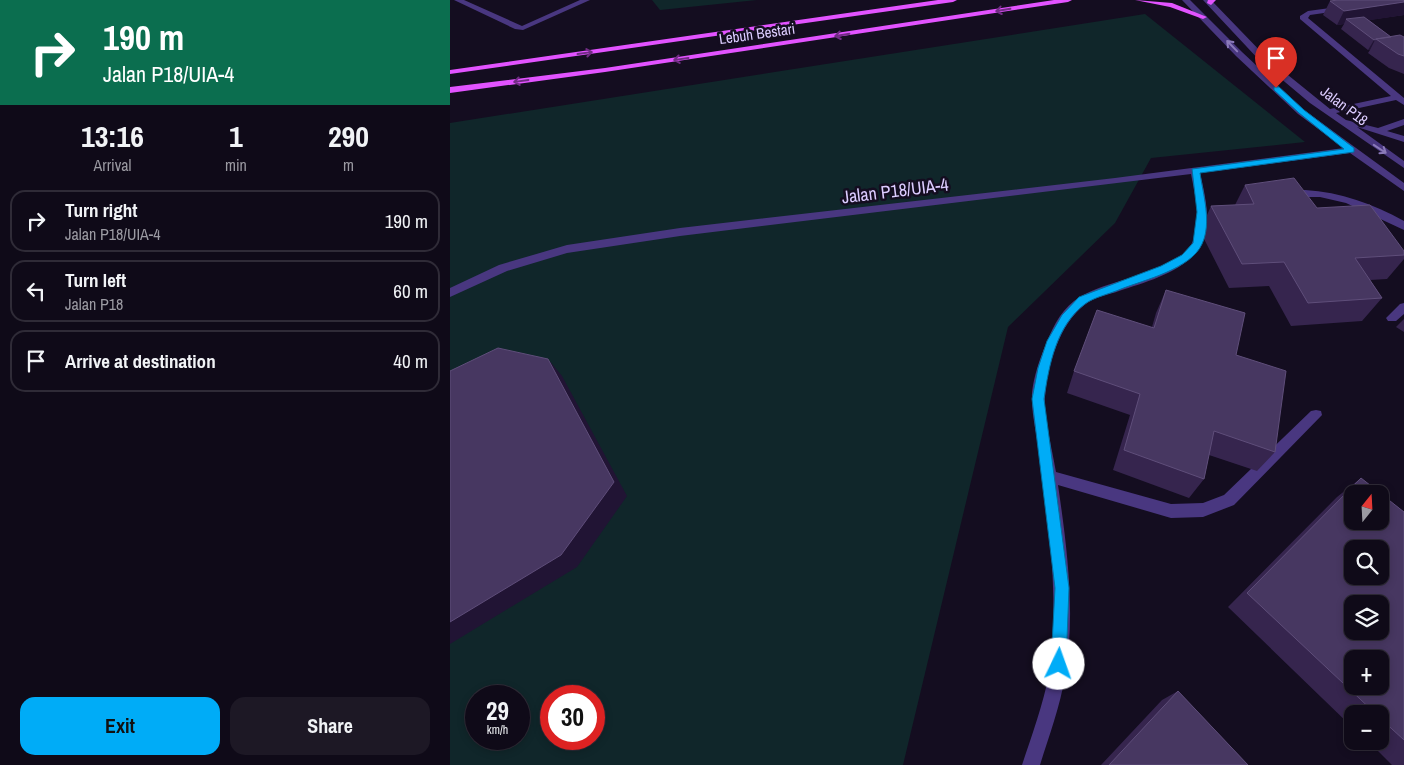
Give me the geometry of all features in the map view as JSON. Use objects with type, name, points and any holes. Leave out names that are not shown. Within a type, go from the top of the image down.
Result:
[{"type":"main road","name":"Lebuh Bestari","points":[[450,72],[954,0]]},
{"type":"main road","name":"Lebuh Bestari","points":[[450,90],[605,70],[1068,0]]},
{"type":"main road","points":[[1139,0],[1172,5],[1203,17]]},
{"type":"street","points":[[458,0],[524,28],[586,0]]},
{"type":"street","name":"Jalan P18","points":[[1186,0],[1239,54],[1301,112],[1404,188]]},
{"type":"street","name":"Jalan P18","points":[[1210,1],[1264,60],[1328,112],[1404,165]]},
{"type":"street","points":[[1354,6],[1308,14],[1304,16],[1304,19],[1397,97]]},
{"type":"street","points":[[1328,112],[1397,97],[1404,90]]},
{"type":"street","points":[[1338,119],[1404,139]]},
{"type":"street","points":[[1379,131],[1404,122]]},
{"type":"street","name":"Jalan P18/UIA-4","points":[[450,293],[503,268],[567,249],[680,232],[1195,171],[1351,150]]},
{"type":"street","points":[[1031,765],[1059,664],[1062,588],[1038,399],[1043,368],[1052,341],[1065,318],[1082,300],[1164,269],[1186,258],[1198,244],[1206,212],[1195,171]]},
{"type":"street","points":[[1284,195],[1293,193],[1315,194],[1342,198],[1370,207],[1404,226]]},
{"type":"street","points":[[1392,318],[1404,307]]},
{"type":"street","points":[[1049,476],[1171,511],[1203,510],[1229,500],[1316,415]]},
{"type":"green space","points":[[652,0],[757,0],[660,10]]},
{"type":"green space","points":[[1145,14],[1305,142],[1151,158],[1115,223],[1008,327],[903,765],[450,765],[450,123]]},
{"type":"building","points":[[1404,0],[1404,2],[1344,11],[1330,1]]},
{"type":"building","points":[[1364,17],[1391,37],[1374,40],[1346,19]]},
{"type":"building","points":[[1400,35],[1404,37],[1404,56],[1376,39]]},
{"type":"building","points":[[1294,178],[1317,208],[1370,205],[1404,251],[1404,255],[1355,258],[1382,298],[1308,303],[1284,262],[1242,264],[1211,206],[1254,204],[1245,185]]},
{"type":"building","points":[[1166,290],[1245,313],[1236,355],[1286,371],[1275,452],[1214,431],[1204,479],[1124,450],[1140,394],[1074,371],[1097,310],[1154,328]]},
{"type":"building","points":[[498,348],[548,359],[614,482],[561,555],[450,622],[450,371]]},
{"type":"building","points":[[1361,478],[1370,485],[1354,485]]},
{"type":"building","points":[[1344,495],[1344,530],[1389,530],[1389,500],[1404,512],[1404,740],[1389,726],[1389,705],[1366,705],[1356,695],[1389,695],[1389,650],[1344,650],[1344,684],[1247,593]]},
{"type":"building","points":[[1178,691],[1248,765],[1109,765]]},
{"type":"route","points":[[1059,664],[1062,588],[1038,399],[1043,368],[1052,341],[1065,318],[1082,300],[1164,269],[1186,258],[1198,244],[1202,212],[1195,171],[1351,150],[1301,112],[1276,88]]}]
